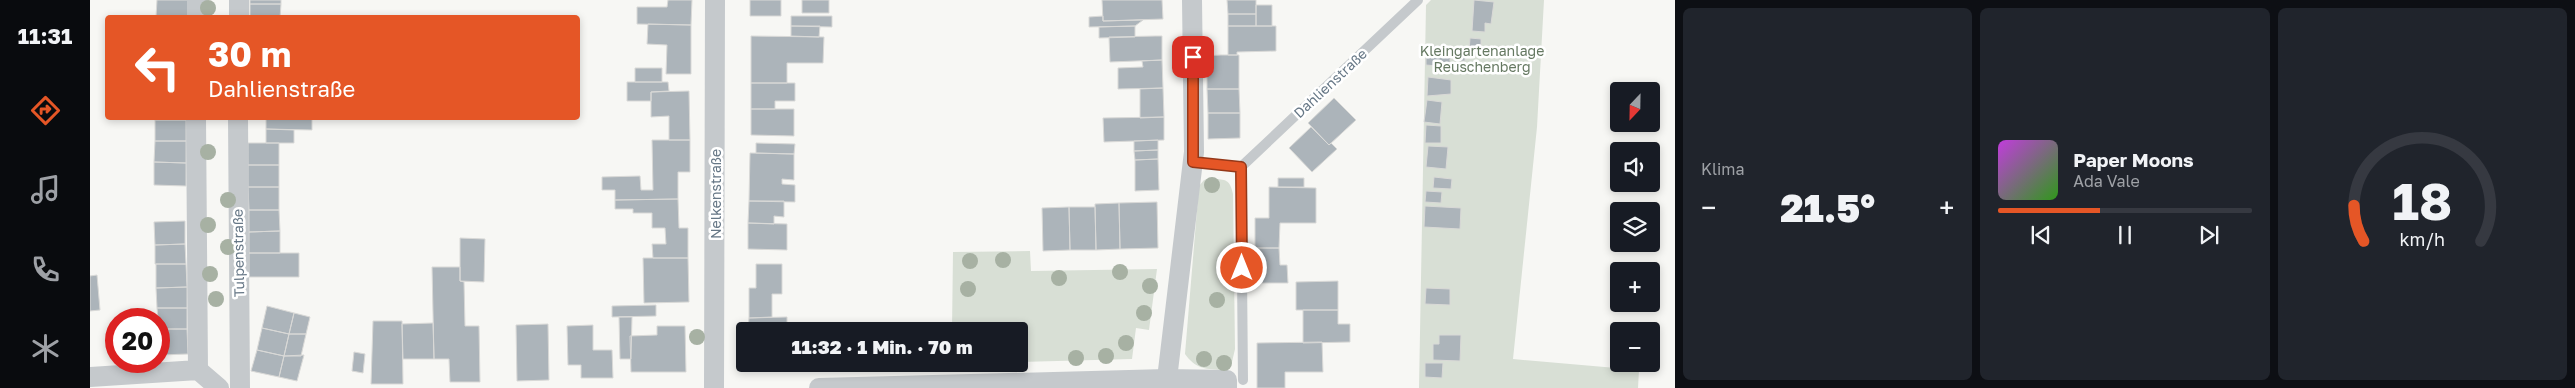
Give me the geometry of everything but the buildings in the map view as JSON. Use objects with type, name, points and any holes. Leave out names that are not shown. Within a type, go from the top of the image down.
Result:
[{"type":"street","points":[[197,0],[197,15]]},
{"type":"street","points":[[239,0],[239,15]]},
{"type":"street","name":"Nelkenstraße","points":[[714,388],[715,0]]},
{"type":"street","points":[[1167,378],[1193,162],[1192,0]]},
{"type":"street","points":[[196,120],[198,370]]},
{"type":"street","name":"Tulpenstraße","points":[[238,120],[240,388]]},
{"type":"street","points":[[90,377],[198,370],[219,388]]},
{"type":"street","points":[[819,388],[1167,378],[1232,383]]},
{"type":"lane","name":"Dahlienstraße","points":[[1241,167],[1418,0]]},
{"type":"lane","points":[[1193,162],[1241,167],[1232,383]]},
{"type":"green space","name":"Kleingartenanlage Reuschenberg","points":[[1431,0],[1544,0],[1537,127],[1513,359],[1610,367],[1610,372],[1639,372],[1638,388],[1419,388],[1426,5]]},
{"type":"green space","points":[[1204,180],[1227,181],[1233,194],[1235,349],[1232,362],[1221,370],[1200,367],[1185,354],[1199,186]]},
{"type":"green space","points":[[1030,251],[1031,271],[1157,269],[1149,330],[1136,328],[1132,359],[1028,362],[1028,322],[952,322],[953,252]]},
{"type":"route","points":[[1193,57],[1193,162],[1241,167],[1242,268]]}]
